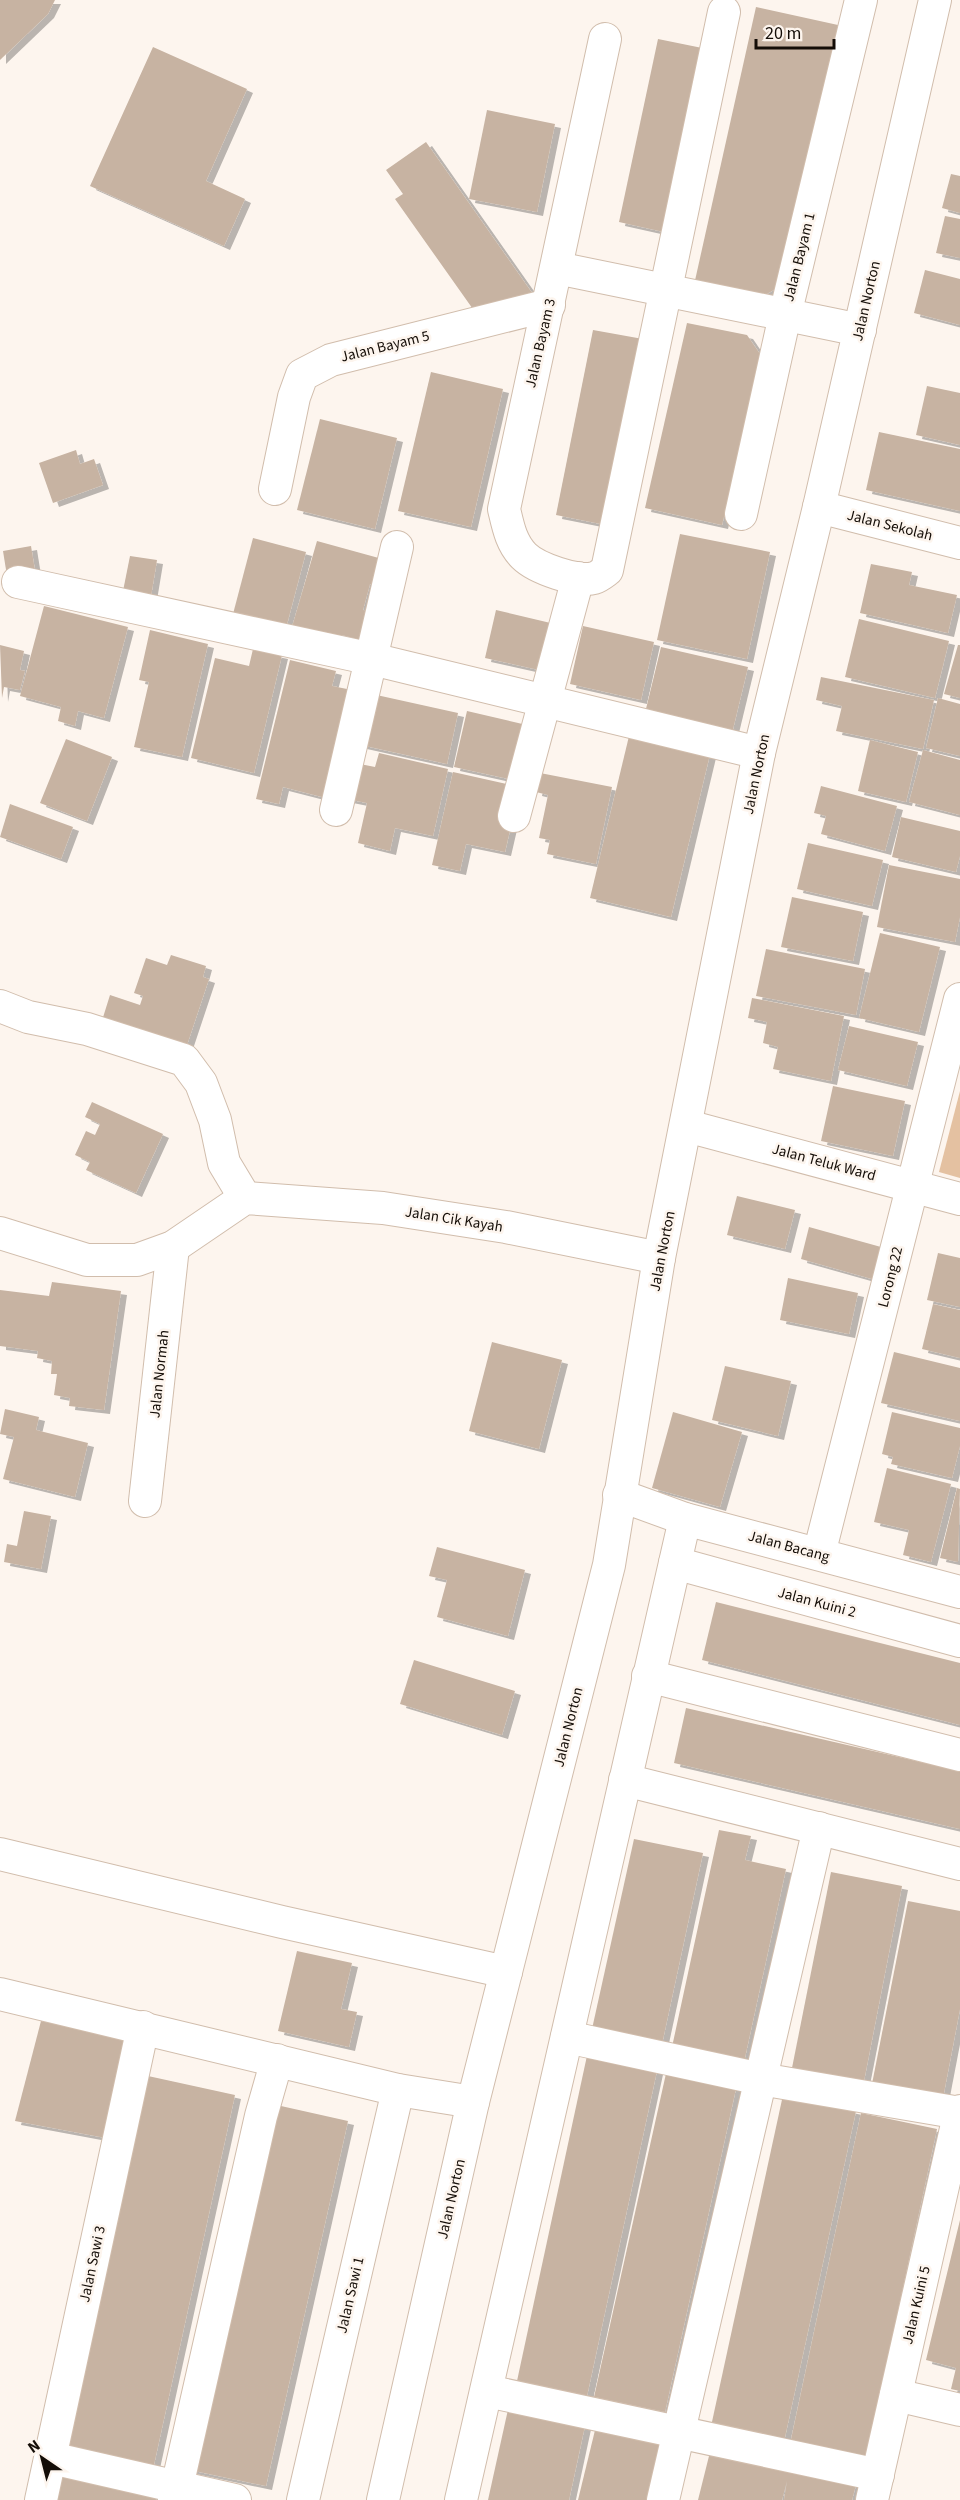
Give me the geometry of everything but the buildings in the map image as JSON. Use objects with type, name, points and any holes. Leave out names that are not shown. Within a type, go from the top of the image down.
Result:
[{"type":"street","name":"Jalan Bayam 1","points":[[741,514],[785,315],[861,0]]},
{"type":"street","name":"Jalan Norton","points":[[383,2500],[473,2102],[609,1565],[660,1258],[759,753],[819,507],[935,0]]},
{"type":"street","points":[[514,816],[545,700],[592,574],[666,291],[724,12]]},
{"type":"street","name":"Jalan Bayam 3","points":[[592,574],[548,571],[524,557],[509,534],[504,509],[605,39]]},
{"type":"street","points":[[557,268],[860,330]]},
{"type":"street","name":"Jalan Bayam 5","points":[[275,489],[294,397],[303,375],[331,360],[549,305]]},
{"type":"street","name":"Jalan Sekolah","points":[[819,507],[960,543]]},
{"type":"street","points":[[336,810],[396,548]]},
{"type":"street","points":[[18,582],[372,659],[759,753]]},
{"type":"street","name":"Lorong 22","points":[[819,1554],[960,999]]},
{"type":"street","points":[[0,1006],[28,1017],[87,1029],[184,1060],[201,1083],[215,1120],[224,1163],[245,1198],[173,1247],[137,1260],[87,1260],[0,1233]]},
{"type":"street","name":"Jalan Teluk Ward","points":[[687,1126],[960,1199]]},
{"type":"street","name":"Jalan Cik Kayah","points":[[245,1198],[383,1208],[506,1227],[660,1258]]},
{"type":"street","name":"Jalan Normah","points":[[145,1501],[173,1247]]},
{"type":"street","name":"Jalan Bacang","points":[[620,1495],[685,1519],[960,1592]]},
{"type":"street","points":[[461,2500],[685,1519]]},
{"type":"street","name":"Jalan Kuini 2","points":[[675,1563],[960,1641]]},
{"type":"street","points":[[648,1676],[960,1755]]},
{"type":"street","points":[[625,1780],[960,1864]]},
{"type":"street","points":[[663,2500],[819,1828]]},
{"type":"street","points":[[0,1854],[282,1922],[506,1972]]},
{"type":"street","points":[[0,1994],[398,2090],[473,2102]]},
{"type":"street","name":"Jalan Sawi 3","points":[[41,2500],[143,2027]]},
{"type":"street","points":[[567,2037],[760,2079],[960,2112]]},
{"type":"street","points":[[176,2493],[259,2128],[277,2060]]},
{"type":"street","name":"Jalan Sawi 1","points":[[303,2500],[398,2090]]},
{"type":"street","name":"Jalan Kuini 5","points":[[875,2487],[960,2112]]},
{"type":"street","points":[[486,2391],[679,2430],[875,2487]]},
{"type":"street","points":[[896,2395],[960,2410]]},
{"type":"street","points":[[51,2458],[176,2493],[235,2500]]},
{"type":"shaded area","points":[[960,1091],[960,1178],[939,1172]]}]
